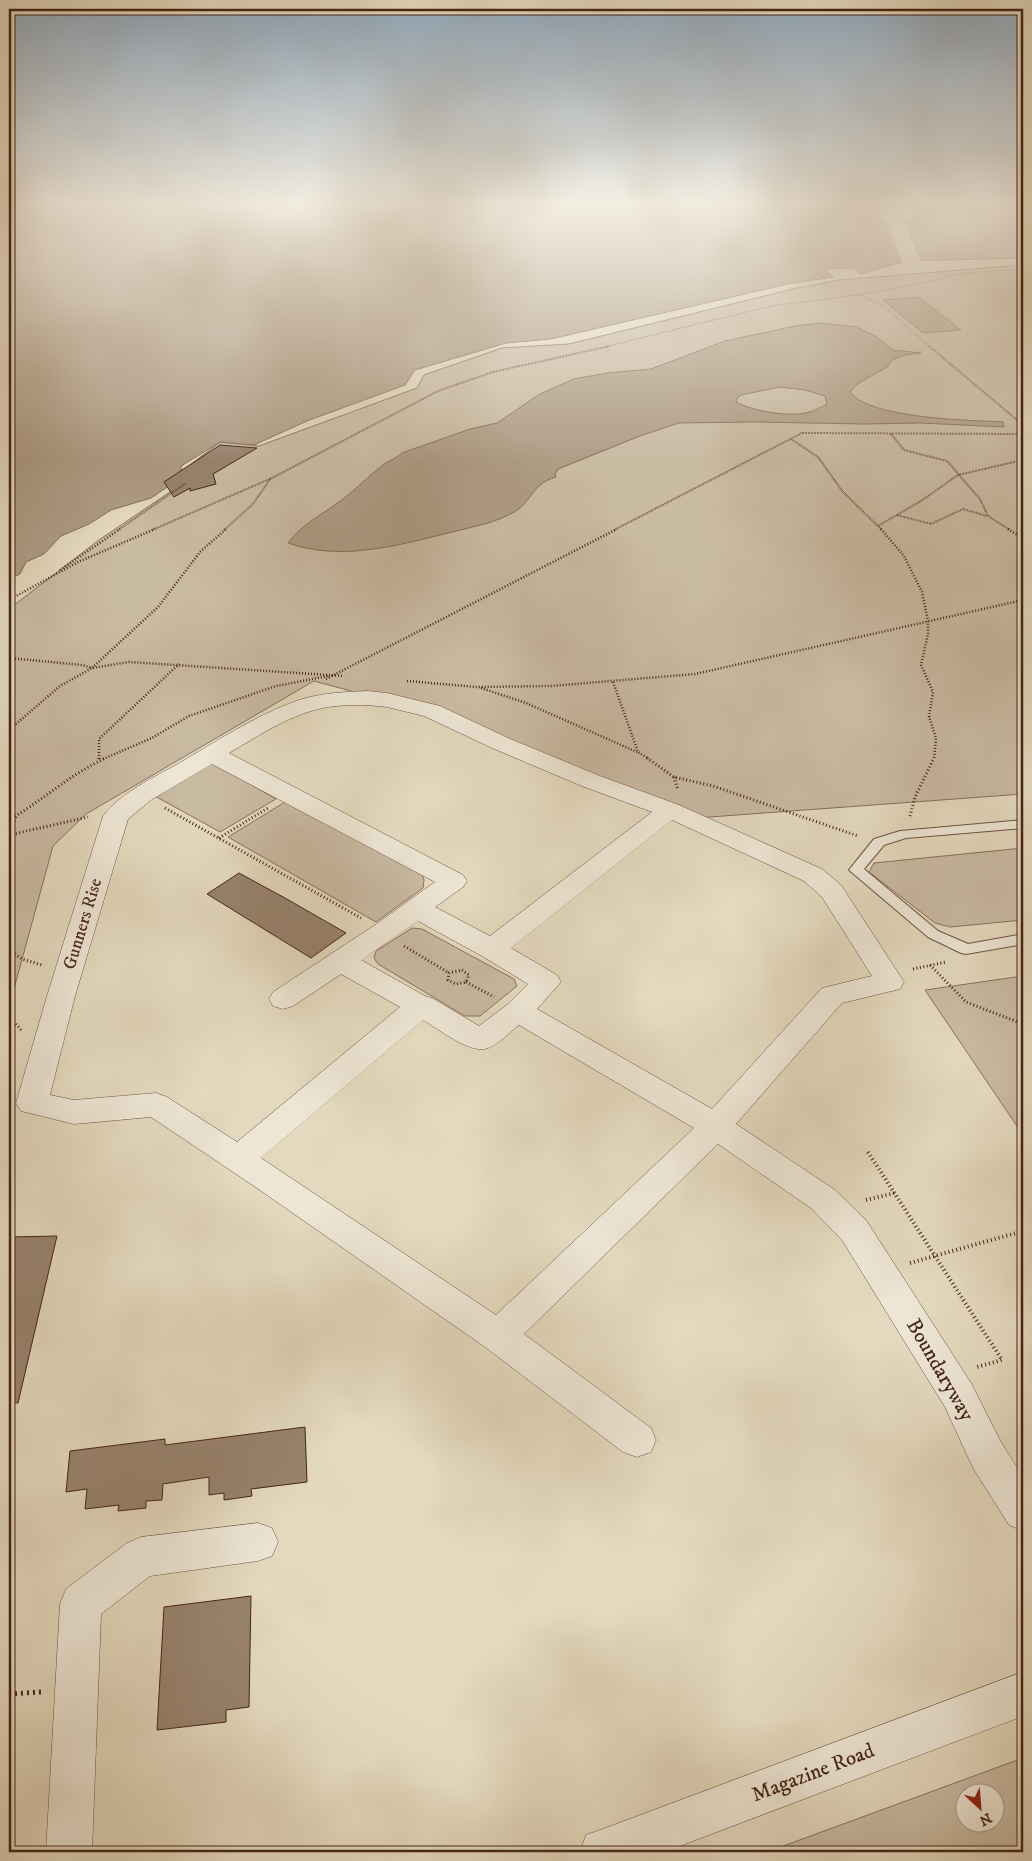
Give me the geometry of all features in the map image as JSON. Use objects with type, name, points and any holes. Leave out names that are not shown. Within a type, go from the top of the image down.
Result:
[{"type":"street","name":"Gunners Rise","points":[[238,1159],[156,1105],[74,1112],[32,1104],[61,996],[116,816],[142,795],[269,720],[308,705],[348,698],[388,700],[432,711],[500,743],[591,781],[670,810],[813,875],[832,892],[884,975]]},
{"type":"street","points":[[212,754],[454,881],[384,932],[283,999]]},
{"type":"street","points":[[492,948],[670,810]]},
{"type":"street","points":[[341,961],[386,988],[422,1005],[480,1040],[518,1011],[547,982],[492,948],[417,908]]},
{"type":"street","points":[[498,1336],[716,1126],[832,995],[890,982],[884,975]]},
{"type":"street","points":[[422,1005],[238,1159],[498,1336],[637,1440]]},
{"type":"street","name":"Boundaryway","points":[[518,1011],[716,1126],[823,1199],[854,1230],[958,1395],[987,1455],[1023,1512]]},
{"type":"street","points":[[69,1852],[81,1604],[141,1557],[258,1542]]},
{"type":"street","name":"Magazine Road","points":[[603,1852],[1023,1694]]},
{"type":"lane","points":[[1023,824],[905,834],[879,842],[856,870],[933,934],[966,949],[1023,939]]},
{"type":"path","points":[[9,600],[78,562],[272,478],[438,391],[493,372],[562,358],[771,306],[900,288]]},
{"type":"path","points":[[858,295],[885,307],[955,369],[1023,425]]},
{"type":"path","points":[[324,680],[802,433],[1023,434]]},
{"type":"path","points":[[891,433],[904,450],[947,461],[980,499],[988,516]]},
{"type":"path","points":[[791,438],[818,457],[843,492],[878,526],[904,556],[922,592],[928,620],[928,634],[921,665],[933,692],[929,717],[936,738],[934,759],[915,796],[905,834]]},
{"type":"path","points":[[878,526],[958,475],[1023,460]]},
{"type":"path","points":[[9,730],[60,686],[92,668],[158,607],[200,552],[253,504],[272,478]]},
{"type":"path","points":[[45,580],[186,483]]},
{"type":"path","points":[[897,515],[931,524],[963,510],[988,516],[1023,538]]},
{"type":"path","points":[[400,681],[477,687],[551,686],[695,674],[1023,600]]},
{"type":"path","points":[[9,658],[82,665],[92,668],[129,662],[351,677]]},
{"type":"path","points":[[99,761],[99,739],[128,710],[180,664]]},
{"type":"path","points":[[9,820],[58,785],[99,761],[152,738],[189,716],[276,686],[332,675]]},
{"type":"path","points":[[613,682],[638,752]]},
{"type":"path","points":[[477,687],[526,703],[638,752],[674,777],[713,786],[806,820],[879,842]]},
{"type":"path","points":[[142,795],[384,932],[449,973],[462,970],[469,977],[463,984],[452,984],[448,980],[449,973]]},
{"type":"path","points":[[219,838],[289,795]]},
{"type":"path","points":[[9,830],[17,816]]},
{"type":"path","points":[[9,835],[89,817]]},
{"type":"path","points":[[884,975],[958,960],[966,949]]},
{"type":"path","points":[[9,950],[22,959],[42,964]]},
{"type":"path","points":[[40,973],[43,956]]},
{"type":"path","points":[[930,965],[966,1002],[1023,1024]]},
{"type":"path","points":[[9,1016],[26,1036]]},
{"type":"path","points":[[868,1152],[1002,1360],[946,1376]]},
{"type":"path","points":[[880,1271],[1023,1231]]},
{"type":"shaded area","points":[[9,288],[771,288],[551,339],[506,343],[415,370],[405,385],[307,421],[254,445],[220,442],[181,466],[182,477],[151,498],[111,510],[89,524],[61,536],[44,554],[26,562],[20,574],[9,579]]},
{"type":"shaded area","points":[[797,288],[1023,288],[1023,794],[696,818],[458,720],[314,681],[86,814],[53,846],[9,1007],[9,609],[99,540],[192,477],[190,465],[220,442],[259,446],[417,388],[424,375],[502,348],[569,344]]},
{"type":"shaded area","points":[[918,297],[961,330],[923,333],[883,300]]},
{"type":"shaded area","points":[[822,323],[856,327],[875,336],[893,350],[921,353],[905,355],[892,360],[887,367],[857,384],[850,392],[861,401],[898,413],[945,419],[1003,422],[1004,427],[920,423],[679,423],[640,436],[558,469],[555,474],[556,477],[537,488],[520,508],[507,516],[491,522],[412,542],[370,550],[329,551],[308,549],[288,543],[306,525],[342,500],[383,465],[402,453],[470,429],[497,423],[540,394],[574,379],[607,373],[651,369],[725,341],[795,326]],"holes":[[[780,387],[805,390],[825,396],[827,404],[816,410],[801,414],[782,414],[761,411],[736,402],[737,398],[741,395]]]},
{"type":"shaded area","points":[[212,762],[276,799],[220,832],[153,795]]},
{"type":"shaded area","points":[[285,802],[422,874],[424,880],[423,888],[376,922],[228,837]]},
{"type":"shaded area","points":[[1023,848],[1023,920],[950,927],[935,923],[869,872],[874,863]]},
{"type":"shaded area","points":[[412,928],[422,929],[514,979],[517,986],[480,1016],[465,1016],[378,964],[374,958],[376,951]]},
{"type":"shaded area","points":[[1023,976],[1023,1135],[925,990]]},
{"type":"shaded area","points":[[1023,1758],[1023,1852],[767,1852]]},
{"type":"building","points":[[220,445],[257,448],[213,474],[216,484],[190,491],[190,488],[174,497],[164,482]]},
{"type":"building","points":[[239,873],[346,933],[311,958],[207,894]]},
{"type":"building","points":[[57,1236],[18,1403],[9,1402],[9,1237]]},
{"type":"building","points":[[305,1427],[307,1482],[251,1489],[252,1496],[224,1500],[224,1493],[209,1495],[209,1477],[163,1484],[162,1500],[146,1501],[146,1508],[118,1511],[119,1505],[85,1509],[87,1489],[66,1492],[70,1451],[165,1439],[165,1445]]},
{"type":"building","points":[[251,1596],[249,1707],[226,1710],[226,1722],[157,1730],[164,1607]]}]
